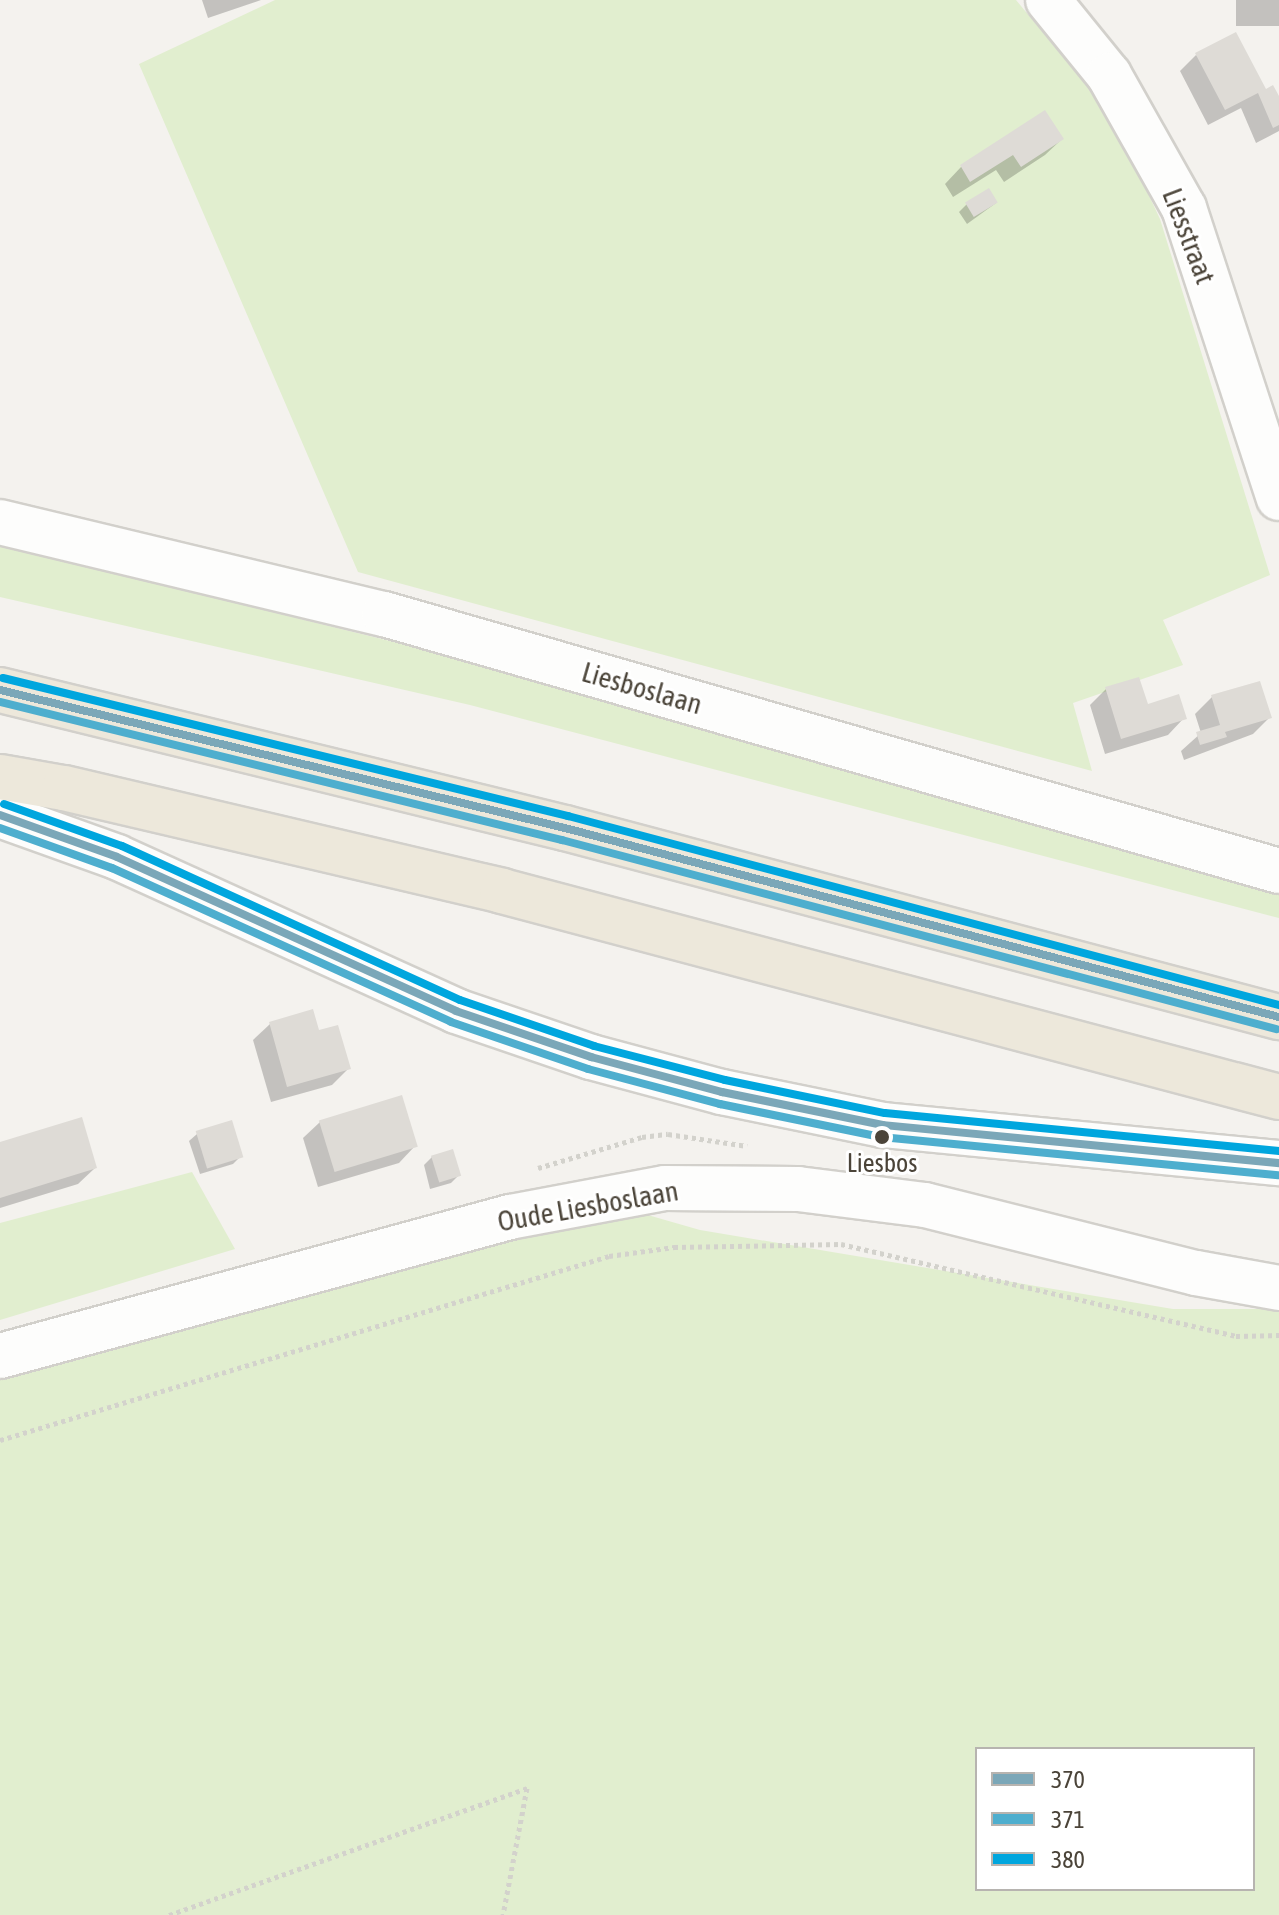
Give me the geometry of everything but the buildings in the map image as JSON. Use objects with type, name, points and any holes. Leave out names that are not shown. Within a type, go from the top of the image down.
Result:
[{"type":"highway","points":[[0,690],[565,828],[1279,1017]]},
{"type":"highway","points":[[0,777],[79,792],[502,891],[1279,1097]]},
{"type":"street","name":"Liesstraat","points":[[1048,0],[1109,75],[1184,208],[1279,498]]},
{"type":"street","name":"Liesboslaan","points":[[0,522],[384,614],[1279,871]]},
{"type":"street","points":[[0,815],[117,857],[456,1011],[591,1057],[749,1099],[883,1125],[1279,1163]]},
{"type":"street","name":"Oude Liesboslaan","points":[[0,1356],[510,1217],[665,1188],[798,1189],[925,1205],[1196,1273],[1279,1288]]},
{"type":"path","points":[[0,1440],[609,1256],[674,1247],[841,1244],[1236,1336],[1279,1335]]},
{"type":"path","points":[[169,1915],[527,1788],[503,1915]]},
{"type":"green space","points":[[275,0],[1016,0],[1081,78],[1121,136],[1160,219],[1270,575],[1163,620],[1183,665],[1073,703],[1092,771],[358,572],[139,64]]},
{"type":"green space","points":[[0,545],[394,642],[1279,890],[1279,918],[470,705],[0,597]]},
{"type":"green space","points":[[192,1172],[235,1249],[0,1320],[0,1223]]},
{"type":"green space","name":"Liesbos","points":[[557,1189],[700,1230],[1173,1309],[1279,1309],[1279,1915],[0,1915],[0,1362]]},
{"type":"transit line","name":"380","points":[[3,678],[568,816],[1279,1005]]},
{"type":"transit line","name":"370","points":[[0,690],[565,828],[1279,1017]]},
{"type":"transit line","name":"371","points":[[0,702],[562,840],[1276,1029]]},
{"type":"transit line","name":"380","points":[[4,804],[122,846],[460,1000],[594,1046],[725,1080],[885,1113],[1279,1151]]},
{"type":"transit line","name":"370","points":[[0,815],[117,857],[456,1011],[591,1057],[722,1092],[883,1125],[1279,1163]]},
{"type":"transit line","name":"371","points":[[0,828],[112,868],[451,1022],[588,1069],[720,1104],[881,1137],[1278,1175]]},
{"type":"place","name":"Liesbos","points":[[882,1137]]}]
